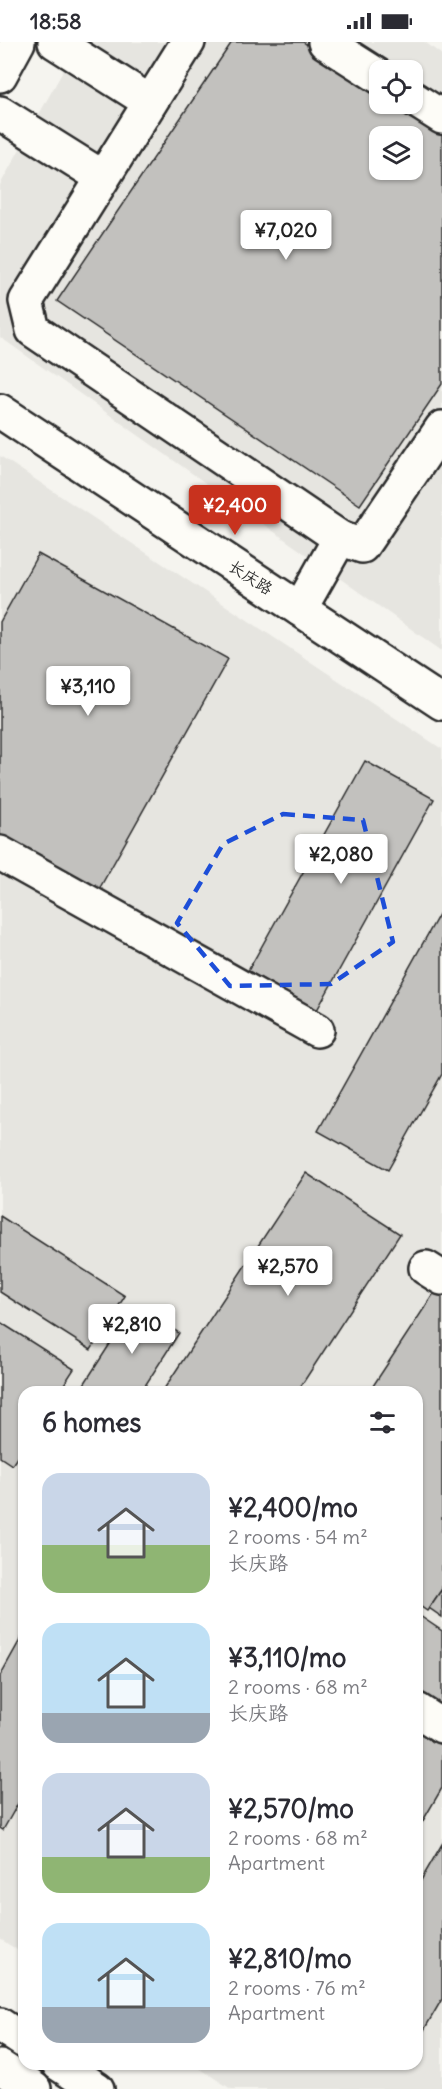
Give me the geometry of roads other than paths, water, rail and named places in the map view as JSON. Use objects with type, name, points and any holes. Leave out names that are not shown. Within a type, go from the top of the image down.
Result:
[{"type":"street","points":[[0,75],[18,42]]},
{"type":"street","points":[[55,42],[150,102]]},
{"type":"street","points":[[188,42],[26,301],[33,330],[340,538],[362,546],[442,428]]},
{"type":"street","points":[[326,42],[369,70]]},
{"type":"street","points":[[423,105],[442,117]]},
{"type":"street","points":[[0,113],[102,177]]},
{"type":"street","name":"长庆路","points":[[0,411],[442,703]]},
{"type":"street","points":[[300,609],[340,538]]},
{"type":"street","points":[[0,854],[317,1030]]},
{"type":"street","points":[[423,1714],[442,1726]]},
{"type":"street","points":[[0,2025],[18,2037]]},
{"type":"street","points":[[0,2067],[34,2089]]},
{"type":"street","points":[[68,2070],[97,2089]]}]
